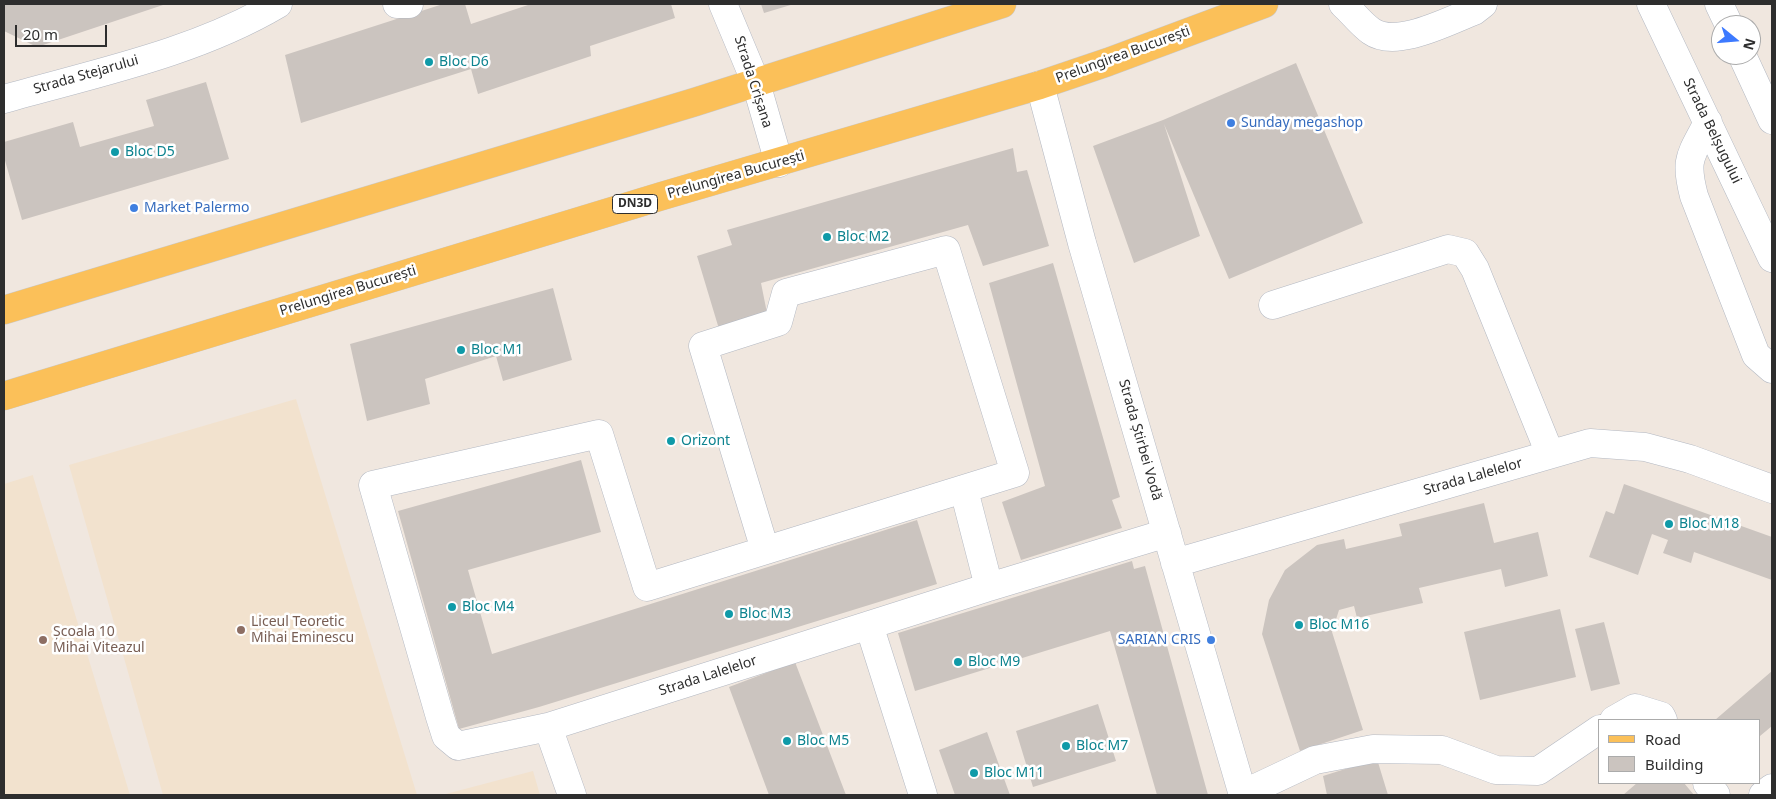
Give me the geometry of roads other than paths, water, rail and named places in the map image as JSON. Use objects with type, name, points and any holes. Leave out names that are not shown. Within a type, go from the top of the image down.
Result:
[{"type":"main road","points":[[4,310],[756,83],[1002,4]]},
{"type":"main road","name":"Prelungirea București","points":[[4,396],[1040,85],[1264,4]]},
{"type":"street","name":"Strada Stejarului","points":[[4,99],[145,59],[214,35],[278,4]]},
{"type":"street","points":[[397,4],[409,4]]},
{"type":"street","name":"Strada Crișana","points":[[723,4],[756,83],[779,163]]},
{"type":"street","points":[[1343,4],[1371,31],[1384,36],[1402,38],[1474,11],[1483,4]]},
{"type":"street","name":"Strada Belșugului","points":[[1651,4],[1772,258]]},
{"type":"street","points":[[1747,65],[1772,120]]},
{"type":"street","name":"Strada Știrbei Vodă","points":[[1040,85],[1082,244],[1243,794]]},
{"type":"street","points":[[1708,122],[1689,159],[1688,173],[1694,196],[1756,355],[1772,369]]},
{"type":"street","points":[[1273,305],[1448,249],[1465,253],[1475,269],[1550,454]]},
{"type":"street","points":[[946,250],[1015,473],[765,550],[703,346],[778,322],[786,293],[946,250]]},
{"type":"street","name":"Strada Lalelelor","points":[[765,550],[647,587],[599,434],[373,485],[446,736],[458,746],[548,728],[989,587],[1167,533]]},
{"type":"street","name":"Strada Lalelelor","points":[[1175,563],[1590,443],[1645,447],[1690,460],[1772,489]]},
{"type":"street","points":[[964,490],[989,587]]},
{"type":"street","points":[[869,625],[923,795]]},
{"type":"street","points":[[1616,719],[1635,708],[1661,716],[1662,719]]},
{"type":"street","points":[[548,728],[572,795]]},
{"type":"street","points":[[1243,794],[1315,760],[1373,749],[1442,750],[1496,770],[1538,771],[1598,730]]},
{"type":"street","points":[[1708,784],[1716,795]]},
{"type":"street","points":[[1763,795],[1772,788]]},
{"type":"place","name":"Bloc D6","points":[[429,62]]},
{"type":"place","name":"Sunday megashop","points":[[1231,123]]},
{"type":"place","name":"Bloc D5","points":[[115,152]]},
{"type":"place","name":"Market Palermo","points":[[134,208]]},
{"type":"place","name":"Bloc M2","points":[[827,237]]},
{"type":"place","name":"Bloc M1","points":[[461,350]]},
{"type":"place","name":"Orizont","points":[[671,441]]},
{"type":"place","name":"Bloc M18","points":[[1669,524]]},
{"type":"place","name":"Bloc M4","points":[[452,607]]},
{"type":"place","name":"Bloc M3","points":[[729,614]]},
{"type":"place","name":"Bloc M16","points":[[1299,625]]},
{"type":"place","name":"Liceul Teoretic Mihai Eminescu","points":[[241,630]]},
{"type":"place","name":"Școala 10 Mihai Viteazul","points":[[43,640]]},
{"type":"place","name":"SARIAN CRIS","points":[[1211,640]]},
{"type":"place","name":"Bloc M9","points":[[958,662]]},
{"type":"place","name":"Bloc M5","points":[[787,741]]},
{"type":"place","name":"Bloc M7","points":[[1066,746]]},
{"type":"place","name":"Bloc M11","points":[[974,773]]}]
